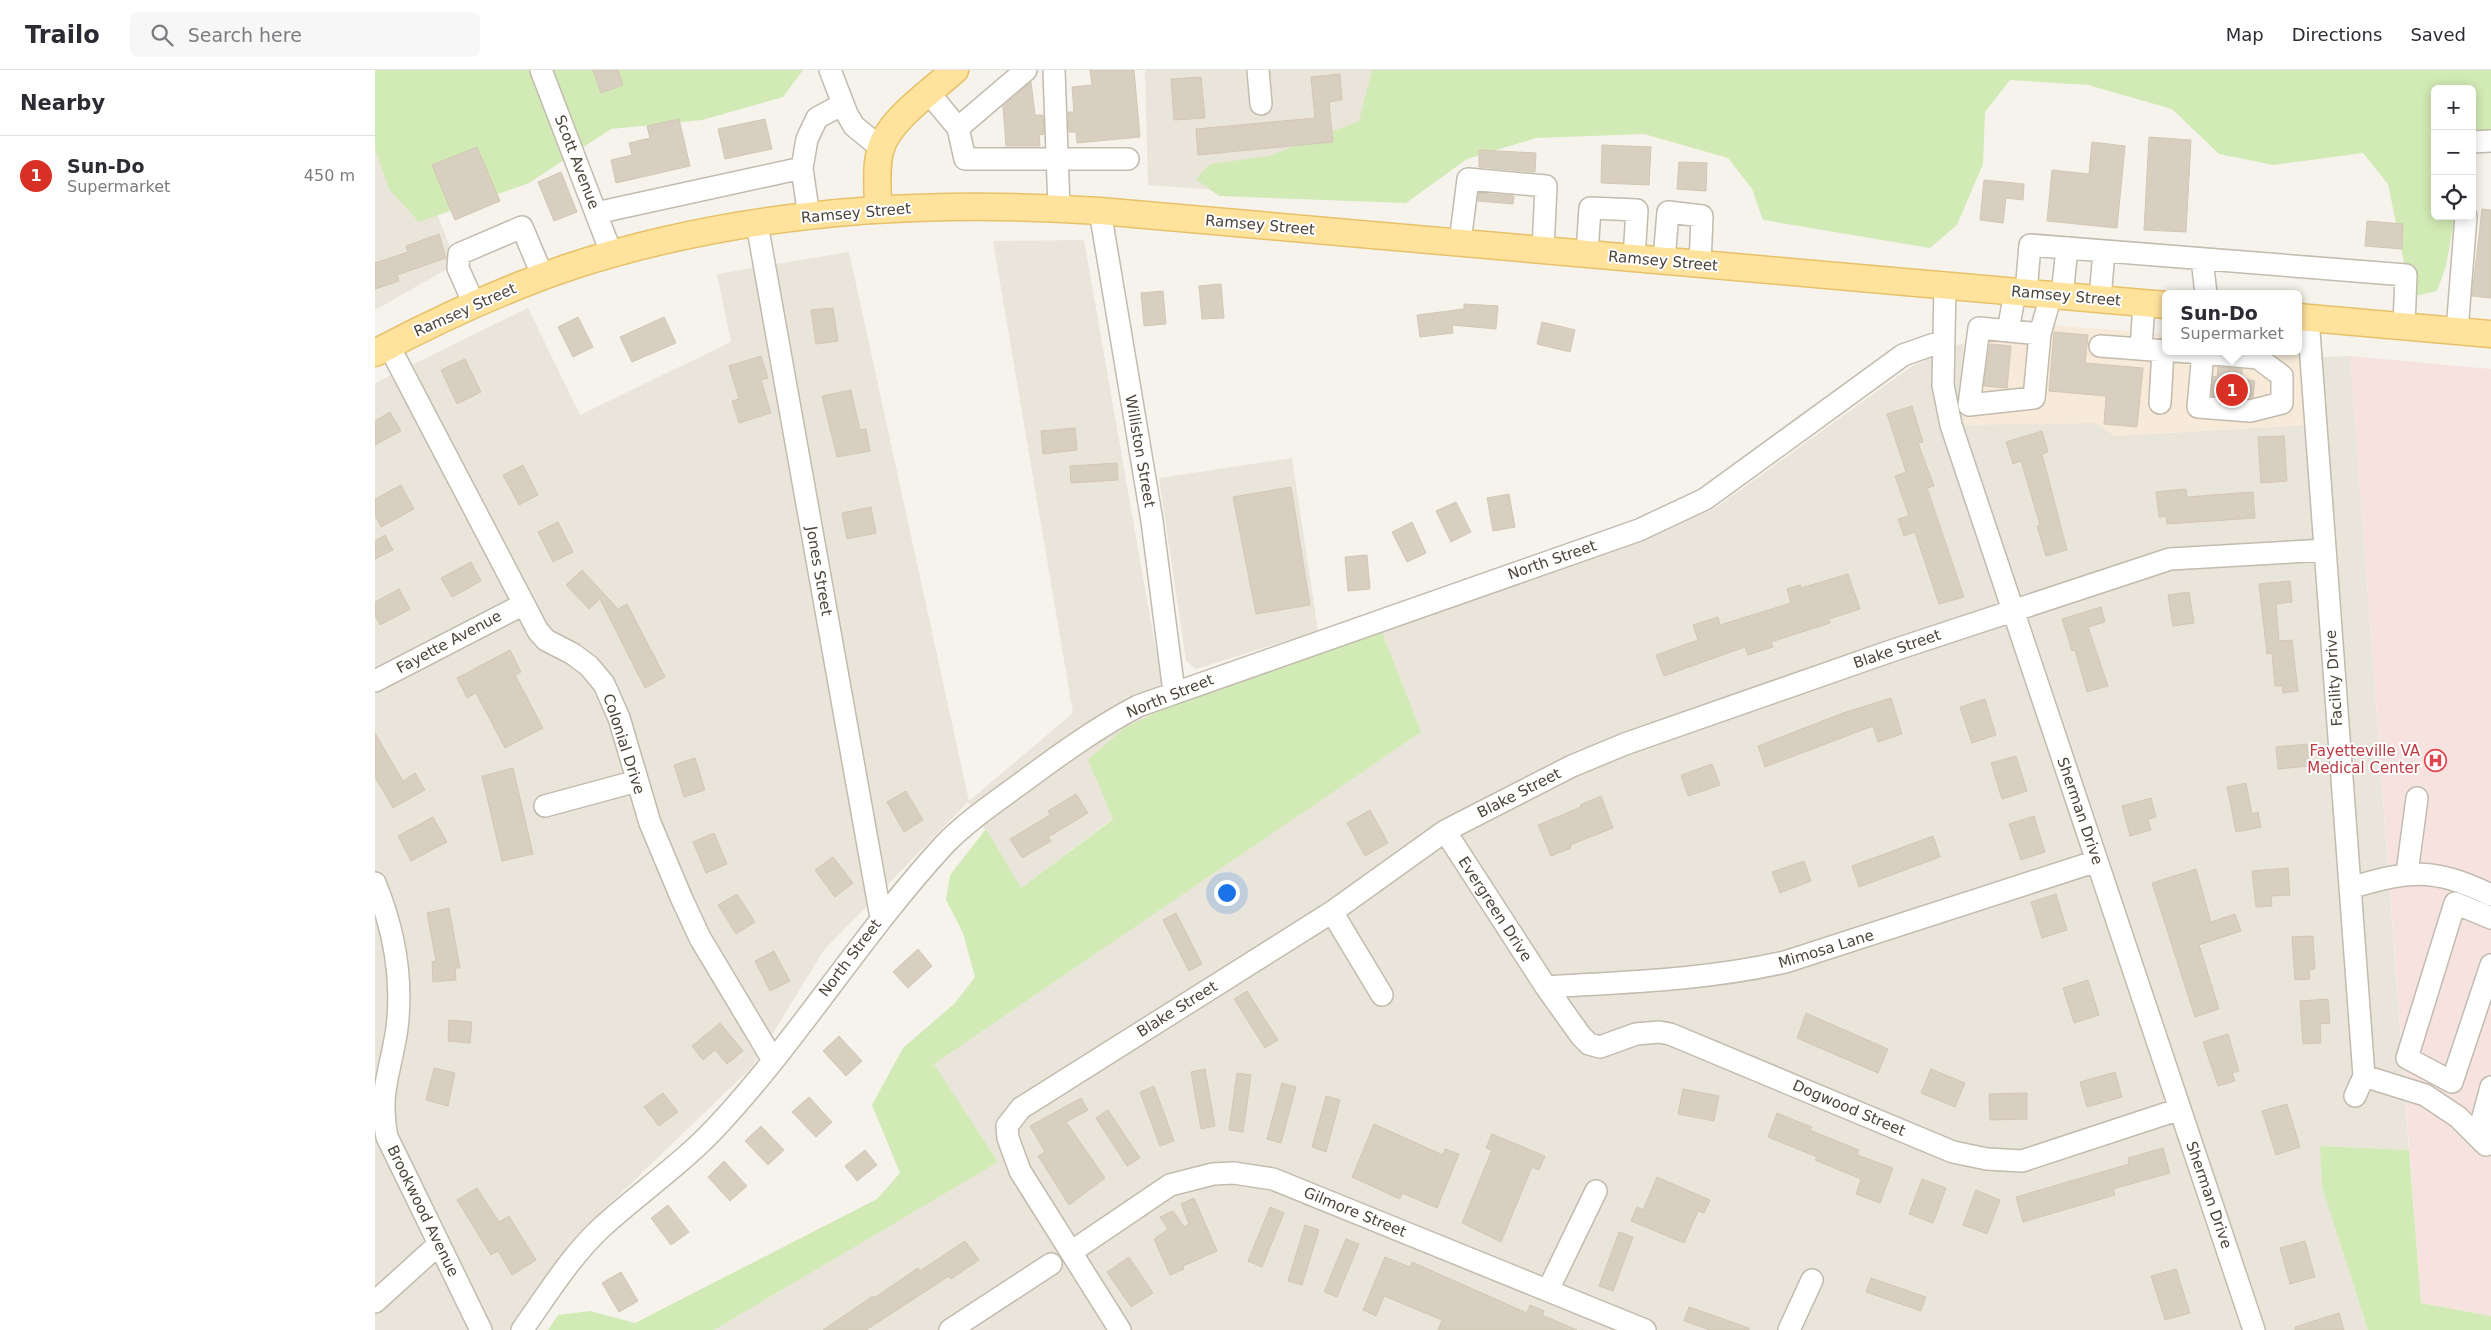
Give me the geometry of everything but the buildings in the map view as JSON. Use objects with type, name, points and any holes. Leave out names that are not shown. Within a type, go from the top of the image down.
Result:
[{"type":"main road","points":[[878,210],[881,148],[895,124],[949,72]]},
{"type":"main road","name":"Ramsey Street","points":[[382,349],[474,304],[543,277],[612,255],[684,237],[809,217],[878,210],[989,206],[1100,211],[2155,304]]},
{"type":"main road","points":[[2303,317],[2491,334]]},
{"type":"street","name":"Scott Avenue","points":[[541,70],[612,255]]},
{"type":"street","points":[[830,70],[854,126],[881,148]]},
{"type":"street","points":[[958,128],[1026,70]]},
{"type":"street","points":[[1054,70],[1059,158],[1059,208]]},
{"type":"street","points":[[1258,70],[1261,104]]},
{"type":"street","points":[[929,93],[958,128],[965,159],[1129,159]]},
{"type":"street","points":[[809,217],[802,168],[807,139],[817,118],[843,104]]},
{"type":"street","points":[[2476,142],[2491,141]]},
{"type":"street","points":[[596,212],[802,168]]},
{"type":"street","points":[[1460,242],[1468,178],[1546,186],[1543,250]]},
{"type":"street","points":[[1587,254],[1591,208],[1637,210],[1634,258]]},
{"type":"street","name":"Williston Street","points":[[1100,211],[1152,521],[1174,692]]},
{"type":"street","points":[[1664,260],[1668,212],[1702,216],[1700,264]]},
{"type":"street","points":[[2457,331],[2466,220]]},
{"type":"street","name":"Jones Street","points":[[757,224],[881,918]]},
{"type":"street","points":[[474,304],[458,268],[459,254],[522,227],[543,277]]},
{"type":"street","points":[[2040,334],[1979,328],[1969,405],[2033,398],[2040,334],[2039,294],[2030,246],[2406,275],[2403,326]]},
{"type":"street","points":[[2008,331],[2039,294],[2067,248]]},
{"type":"street","points":[[2101,299],[2105,251]]},
{"type":"street","points":[[2202,259],[2206,290]]},
{"type":"street","name":"Sherman Drive","points":[[1945,286],[1943,385],[1951,425],[2254,1330]]},
{"type":"street","points":[[2141,349],[2155,304]]},
{"type":"street","name":"Facility Drive","points":[[2303,317],[2312,376],[2363,1076],[2355,1096]]},
{"type":"street","name":"North Street","points":[[522,1330],[583,1247],[600,1228],[698,1145],[721,1122],[773,1060],[881,918],[945,844],[980,813],[1087,736],[1139,706],[1174,692],[1639,530],[1684,510],[1705,499],[1903,355],[1943,341]]},
{"type":"street","points":[[2100,346],[2162,351]]},
{"type":"street","name":"Colonial Drive","points":[[382,349],[538,632],[546,640],[573,654],[589,666],[604,684],[619,718],[650,823],[700,938],[773,1060]]},
{"type":"street","points":[[2160,403],[2167,355]]},
{"type":"street","points":[[2203,355],[2198,406],[2250,411],[2282,403],[2282,376]]},
{"type":"street","points":[[2258,355],[2282,376],[2312,376]]},
{"type":"street","points":[[1943,385],[1972,382]]},
{"type":"street","name":"Blake Street","points":[[1120,1330],[1020,1171],[1008,1138],[1007,1126],[1012,1118],[1021,1108],[1331,912],[1445,831],[1572,766],[1625,744],[1891,651],[2170,559],[2325,550]]},
{"type":"street","name":"Fayette Avenue","points":[[375,681],[524,604]]},
{"type":"street","points":[[545,806],[637,781]]},
{"type":"street","points":[[2407,873],[2417,798]]},
{"type":"street","name":"Evergreen Drive","points":[[1445,831],[1546,987]]},
{"type":"street","name":"Mimosa Lane","points":[[1546,987],[1695,978],[1740,972],[1785,962],[2097,860]]},
{"type":"street","points":[[2350,888],[2407,873],[2438,875],[2467,884],[2491,895]]},
{"type":"street","name":"Brookwood Avenue","points":[[375,882],[393,938],[398,972],[396,1029],[383,1091],[383,1114],[387,1137],[481,1330]]},
{"type":"street","points":[[2452,1082],[2407,1058],[2455,903],[2491,918]]},
{"type":"street","points":[[1331,912],[1383,995]]},
{"type":"street","points":[[2443,1108],[2491,964]]},
{"type":"street","name":"Dogwood Street","points":[[1546,987],[1581,1036],[1589,1044],[1600,1047],[1648,1032],[1670,1034],[1953,1152],[1987,1159],[2022,1161],[2180,1109]]},
{"type":"street","points":[[2363,1076],[2425,1095],[2458,1117],[2488,1147]]},
{"type":"street","points":[[2488,1147],[2480,1128],[2491,1087]]},
{"type":"street","name":"Gilmore Street","points":[[1071,1252],[1170,1185],[1191,1178],[1233,1173],[1273,1179],[1645,1330]]},
{"type":"street","points":[[1548,1290],[1596,1192]]},
{"type":"street","points":[[375,1302],[439,1244]]},
{"type":"street","points":[[960,1327],[1051,1264]]},
{"type":"street","points":[[1789,1330],[1812,1280]]},
{"type":"shaded area","points":[[375,70],[384,70],[456,264],[375,310]]},
{"type":"shaded area","points":[[1145,70],[1425,70],[1406,203],[1148,185]]},
{"type":"shaded area","points":[[1084,240],[1166,708],[1124,728],[1113,818],[1021,888],[968,802],[824,950],[752,1067],[577,1235],[509,1330],[375,1330],[375,383],[528,308],[580,415],[731,342],[717,274],[849,252],[969,801],[1073,713],[993,241]]},
{"type":"shaded area","points":[[1985,320],[2162,334],[2162,355],[2297,355],[2300,358],[2304,425],[2115,436],[2096,423],[1964,425],[1963,343]]},
{"type":"shaded area","points":[[1963,343],[1964,424],[2096,423],[2115,436],[2304,425],[2300,358],[2350,356],[2409,1150],[2321,1146],[2322,1187],[2368,1330],[714,1330],[997,1162],[934,1064],[1420,732],[1382,632],[1714,509],[1912,366]]},
{"type":"shaded area","name":"Fayetteville VA Medical Center","points":[[2350,356],[2491,369],[2491,1316],[2421,1303]]},
{"type":"shaded area","points":[[1292,458],[1318,631],[1196,669],[1186,661],[1159,478]]},
{"type":"green space","points":[[375,70],[803,70],[783,97],[702,120],[611,129],[529,183],[419,222],[389,189],[375,149]]},
{"type":"green space","points":[[1372,70],[2491,70],[2491,130],[2485,131],[2476,140],[2476,85],[2431,85],[2431,220],[2454,220],[2446,266],[2437,291],[2415,296],[2405,267],[2388,184],[2363,153],[2273,165],[2219,154],[2172,109],[2088,85],[2010,80],[1985,112],[1983,164],[1957,225],[1930,248],[1763,220],[1752,189],[1728,158],[1644,134],[1536,138],[1467,159],[1406,203],[1219,196],[1196,179],[1210,164],[1269,156],[1359,121]]},
{"type":"green space","points":[[1382,632],[1421,732],[934,1064],[998,1162],[714,1330],[548,1330],[558,1315],[590,1311],[635,1323],[877,1199],[900,1173],[872,1105],[903,1048],[955,1003],[975,977],[963,933],[946,900],[950,875],[986,829],[1021,888],[1113,819],[1088,760],[1124,728],[1166,708]]},
{"type":"green space","points":[[2320,1146],[2409,1150],[2421,1303],[2491,1316],[2491,1330],[2368,1330],[2322,1187]]},
{"type":"place","name":"Sun-Do","points":[[2232,390]]},
{"type":"place","name":"Fayetteville VA Medical Center","points":[[2436,760]]}]
